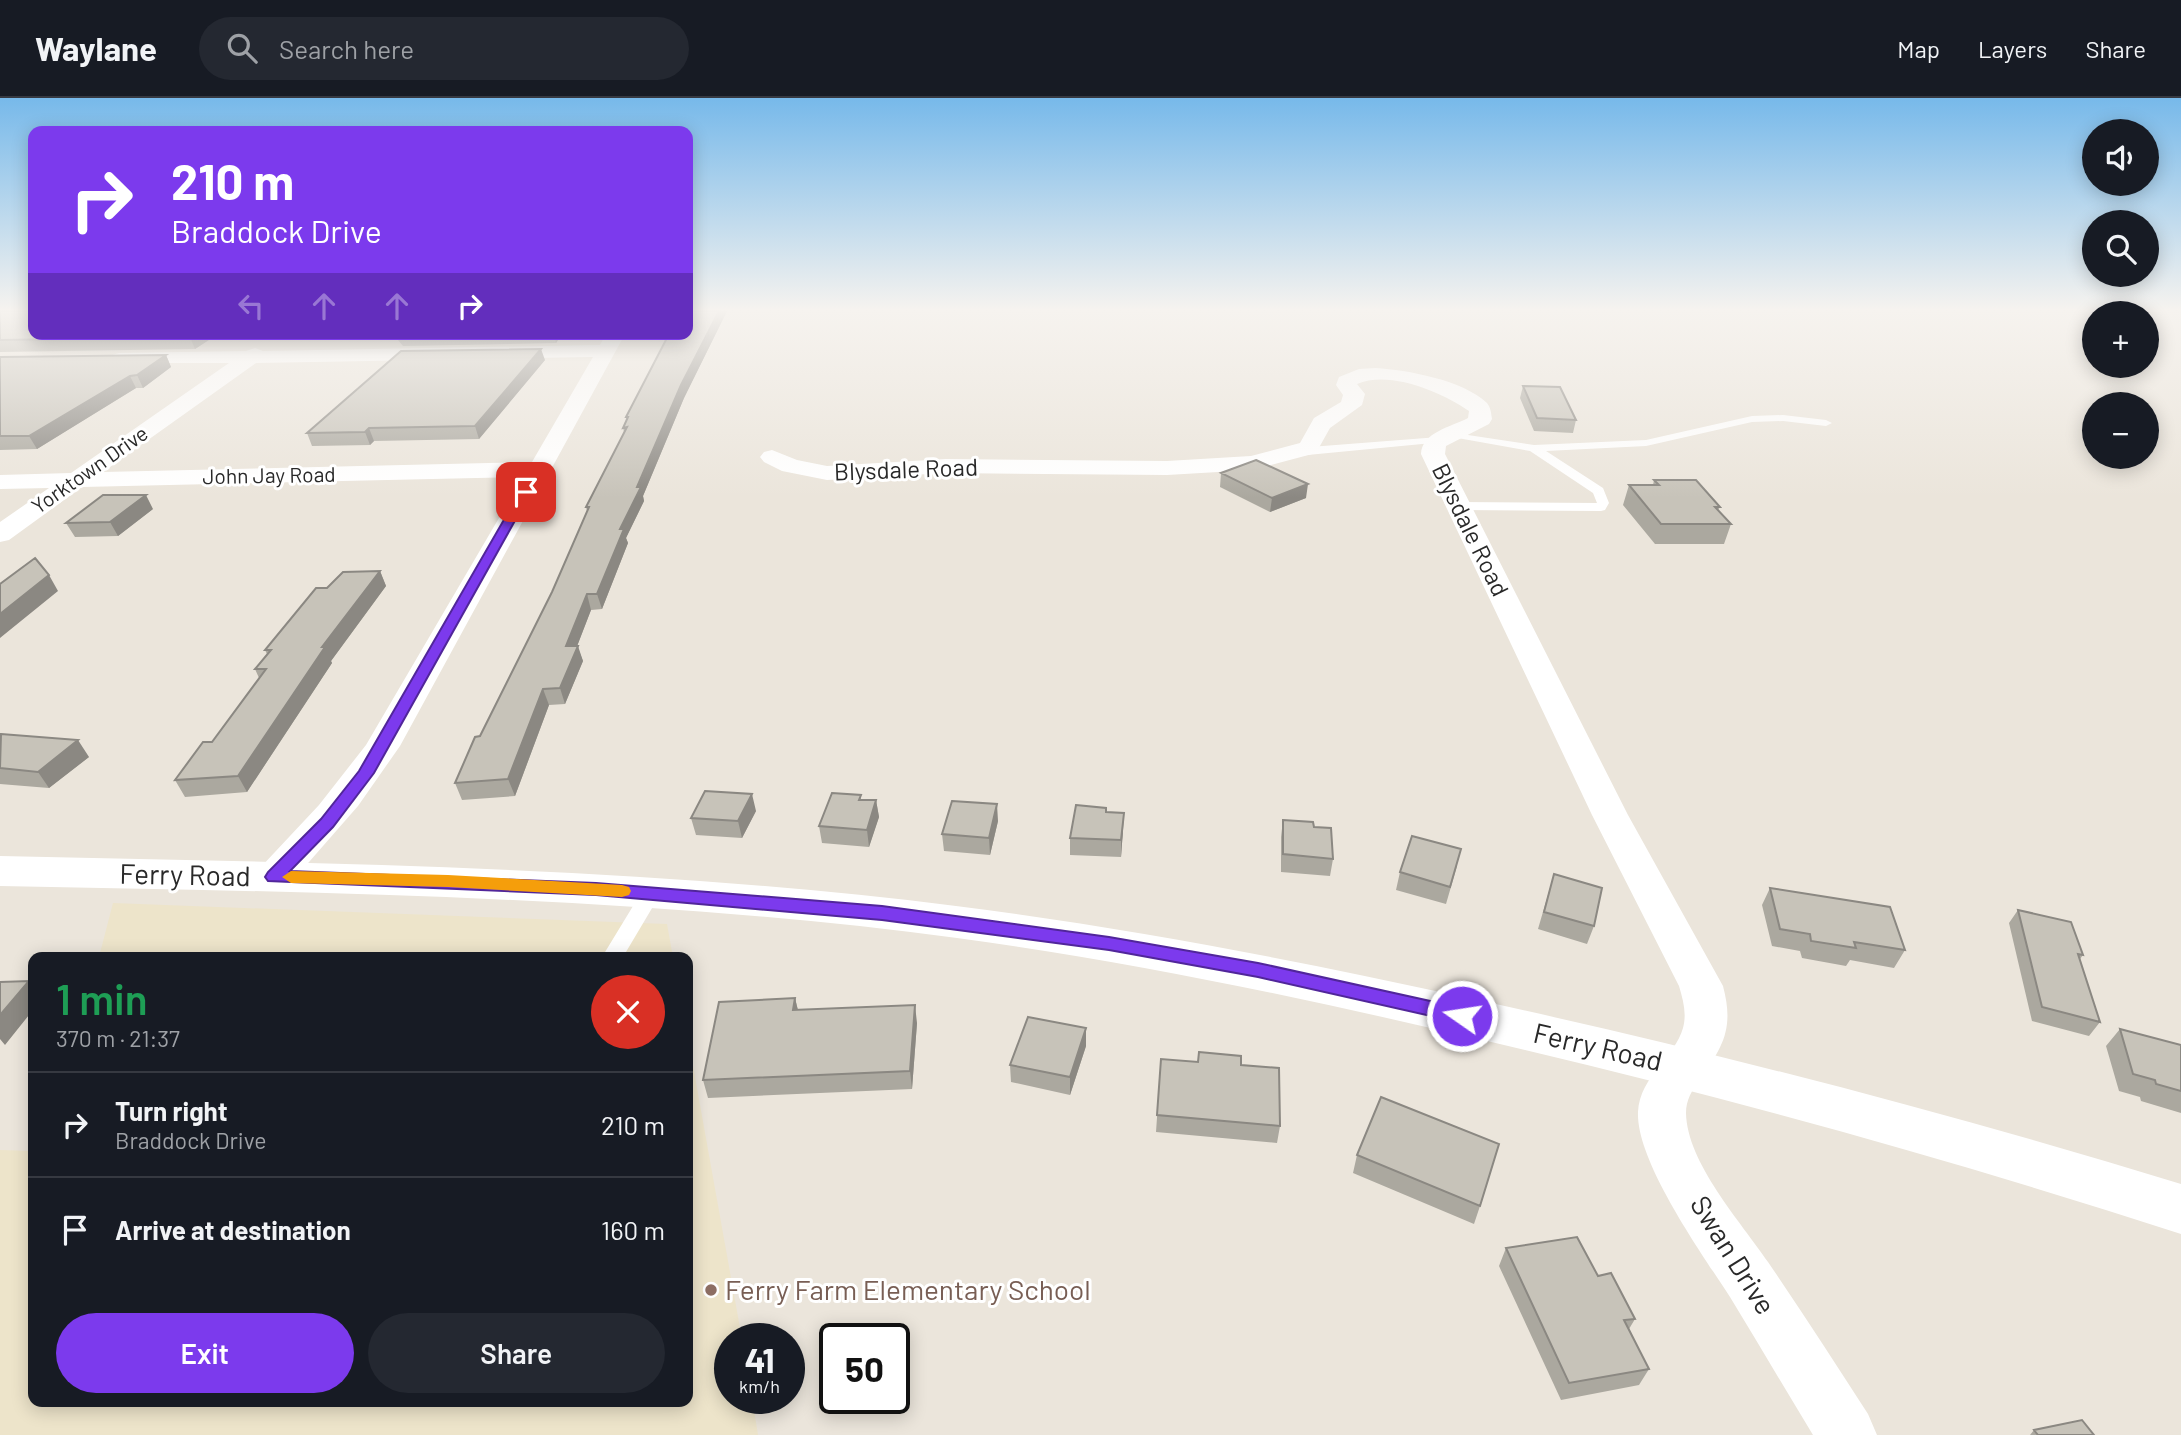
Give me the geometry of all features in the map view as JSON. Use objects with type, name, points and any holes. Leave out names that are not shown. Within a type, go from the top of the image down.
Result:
[{"type":"main road","name":"Ferry Road","points":[[0,871],[448,881],[651,893],[882,913],[1084,939],[1272,973],[1684,1068],[1891,1122],[2181,1209]]},
{"type":"street","name":"Yorktown Drive","points":[[0,534],[227,373]]},
{"type":"street","points":[[274,877],[327,823],[366,773],[594,373]]},
{"type":"street","name":"Blysdale Road","points":[[772,457],[807,471],[845,473],[946,466],[1135,468],[1225,465],[1272,459],[1297,452],[1314,441],[1316,431],[1322,423],[1351,405],[1353,394],[1346,381],[1359,376],[1397,376],[1440,387],[1469,399],[1479,408],[1481,419],[1445,437],[1433,446],[1433,454],[1610,815],[1701,986],[1707,1014],[1703,1038],[1684,1068]]},
{"type":"street","name":"John Jay Road","points":[[0,482],[539,469]]},
{"type":"street","name":"Swan Drive","points":[[1684,1068],[1667,1087],[1661,1112],[1666,1141],[1695,1196],[1847,1435]]},
{"type":"lane","points":[[1297,452],[1445,437],[1508,442],[1534,448],[1646,443],[1752,419],[1783,418],[1826,423]]},
{"type":"lane","points":[[1458,506],[1601,507],[1603,503],[1599,491],[1534,448]]},
{"type":"lane","points":[[615,952],[651,893]]},
{"type":"shaded area","points":[[113,903],[667,924],[672,952],[100,952]]},
{"type":"shaded area","name":"Ferry Farm Elementary School","points":[[693,1066],[739,1323],[714,1323],[714,1414],[755,1414],[758,1435],[0,1435],[0,1150],[28,1151],[28,1407],[693,1407]]},
{"type":"building","points":[[0,373],[139,373],[130,376],[29,436],[0,436]]},
{"type":"building","points":[[375,373],[520,373],[475,426],[369,428],[365,432],[307,433]]},
{"type":"building","points":[[649,373],[687,373],[637,487],[641,487],[620,529],[624,529],[597,594],[587,594],[566,646],[578,646],[560,688],[543,689],[508,779],[455,783],[475,737],[480,736],[552,592],[589,507],[586,507],[627,427],[623,428]]},
{"type":"building","points":[[1523,386],[1560,387],[1576,420],[1537,418]]},
{"type":"building","points":[[1256,460],[1308,484],[1272,498],[1221,473]]},
{"type":"building","points":[[1654,480],[1696,480],[1731,524],[1661,524],[1629,485],[1659,485]]},
{"type":"building","points":[[103,495],[146,495],[110,522],[66,523]]},
{"type":"building","points":[[35,558],[49,575],[0,614],[0,584]]},
{"type":"building","points":[[380,571],[322,647],[325,647],[238,776],[175,780],[203,742],[212,742],[266,669],[255,669],[271,650],[265,650],[316,588],[327,588],[343,572]]},
{"type":"building","points":[[1,734],[78,740],[38,772],[0,768]]},
{"type":"building","points":[[705,791],[752,794],[738,821],[691,818]]},
{"type":"building","points":[[832,793],[861,795],[859,800],[876,800],[867,830],[819,826]]},
{"type":"building","points":[[952,801],[997,804],[989,838],[942,834]]},
{"type":"building","points":[[1076,805],[1124,813],[1121,840],[1070,838]]},
{"type":"building","points":[[1283,820],[1313,822],[1314,827],[1331,828],[1333,859],[1283,854]]},
{"type":"building","points":[[1412,836],[1461,849],[1450,887],[1400,872]]},
{"type":"building","points":[[1554,874],[1602,888],[1594,926],[1544,912]]},
{"type":"building","points":[[1770,888],[1890,907],[1905,950],[1854,942],[1856,948],[1811,941],[1810,934],[1780,929]]},
{"type":"building","points":[[2018,910],[2071,922],[2083,955],[2078,954],[2100,1022],[2042,1007]]},
{"type":"building","points":[[28,981],[0,1015],[0,982]]},
{"type":"building","points":[[795,998],[793,1010],[915,1005],[910,1071],[703,1080],[719,1002]]},
{"type":"building","points":[[1028,1017],[1086,1028],[1070,1077],[1010,1065]]},
{"type":"building","points":[[2120,1029],[2181,1045],[2181,1091],[2133,1074]]},
{"type":"building","points":[[1199,1052],[1241,1056],[1241,1065],[1279,1068],[1280,1126],[1157,1115],[1161,1059],[1198,1062]]},
{"type":"building","points":[[1381,1097],[1499,1144],[1480,1206],[1357,1155]]},
{"type":"building","points":[[1577,1237],[1598,1276],[1611,1273],[1635,1319],[1624,1320],[1649,1369],[1569,1383],[1506,1248]]},
{"type":"building","points":[[2082,1420],[2094,1435],[2038,1435],[2034,1430]]},
{"type":"slow traffic","points":[[291,877],[448,881],[622,891]]},
{"type":"place","name":"Ferry Farm Elementary School","points":[[711,1290]]},
{"type":"route","points":[[526,492],[366,773],[327,823],[274,877],[448,881],[596,889],[882,913],[1109,943],[1258,970],[1462,1016]]}]
